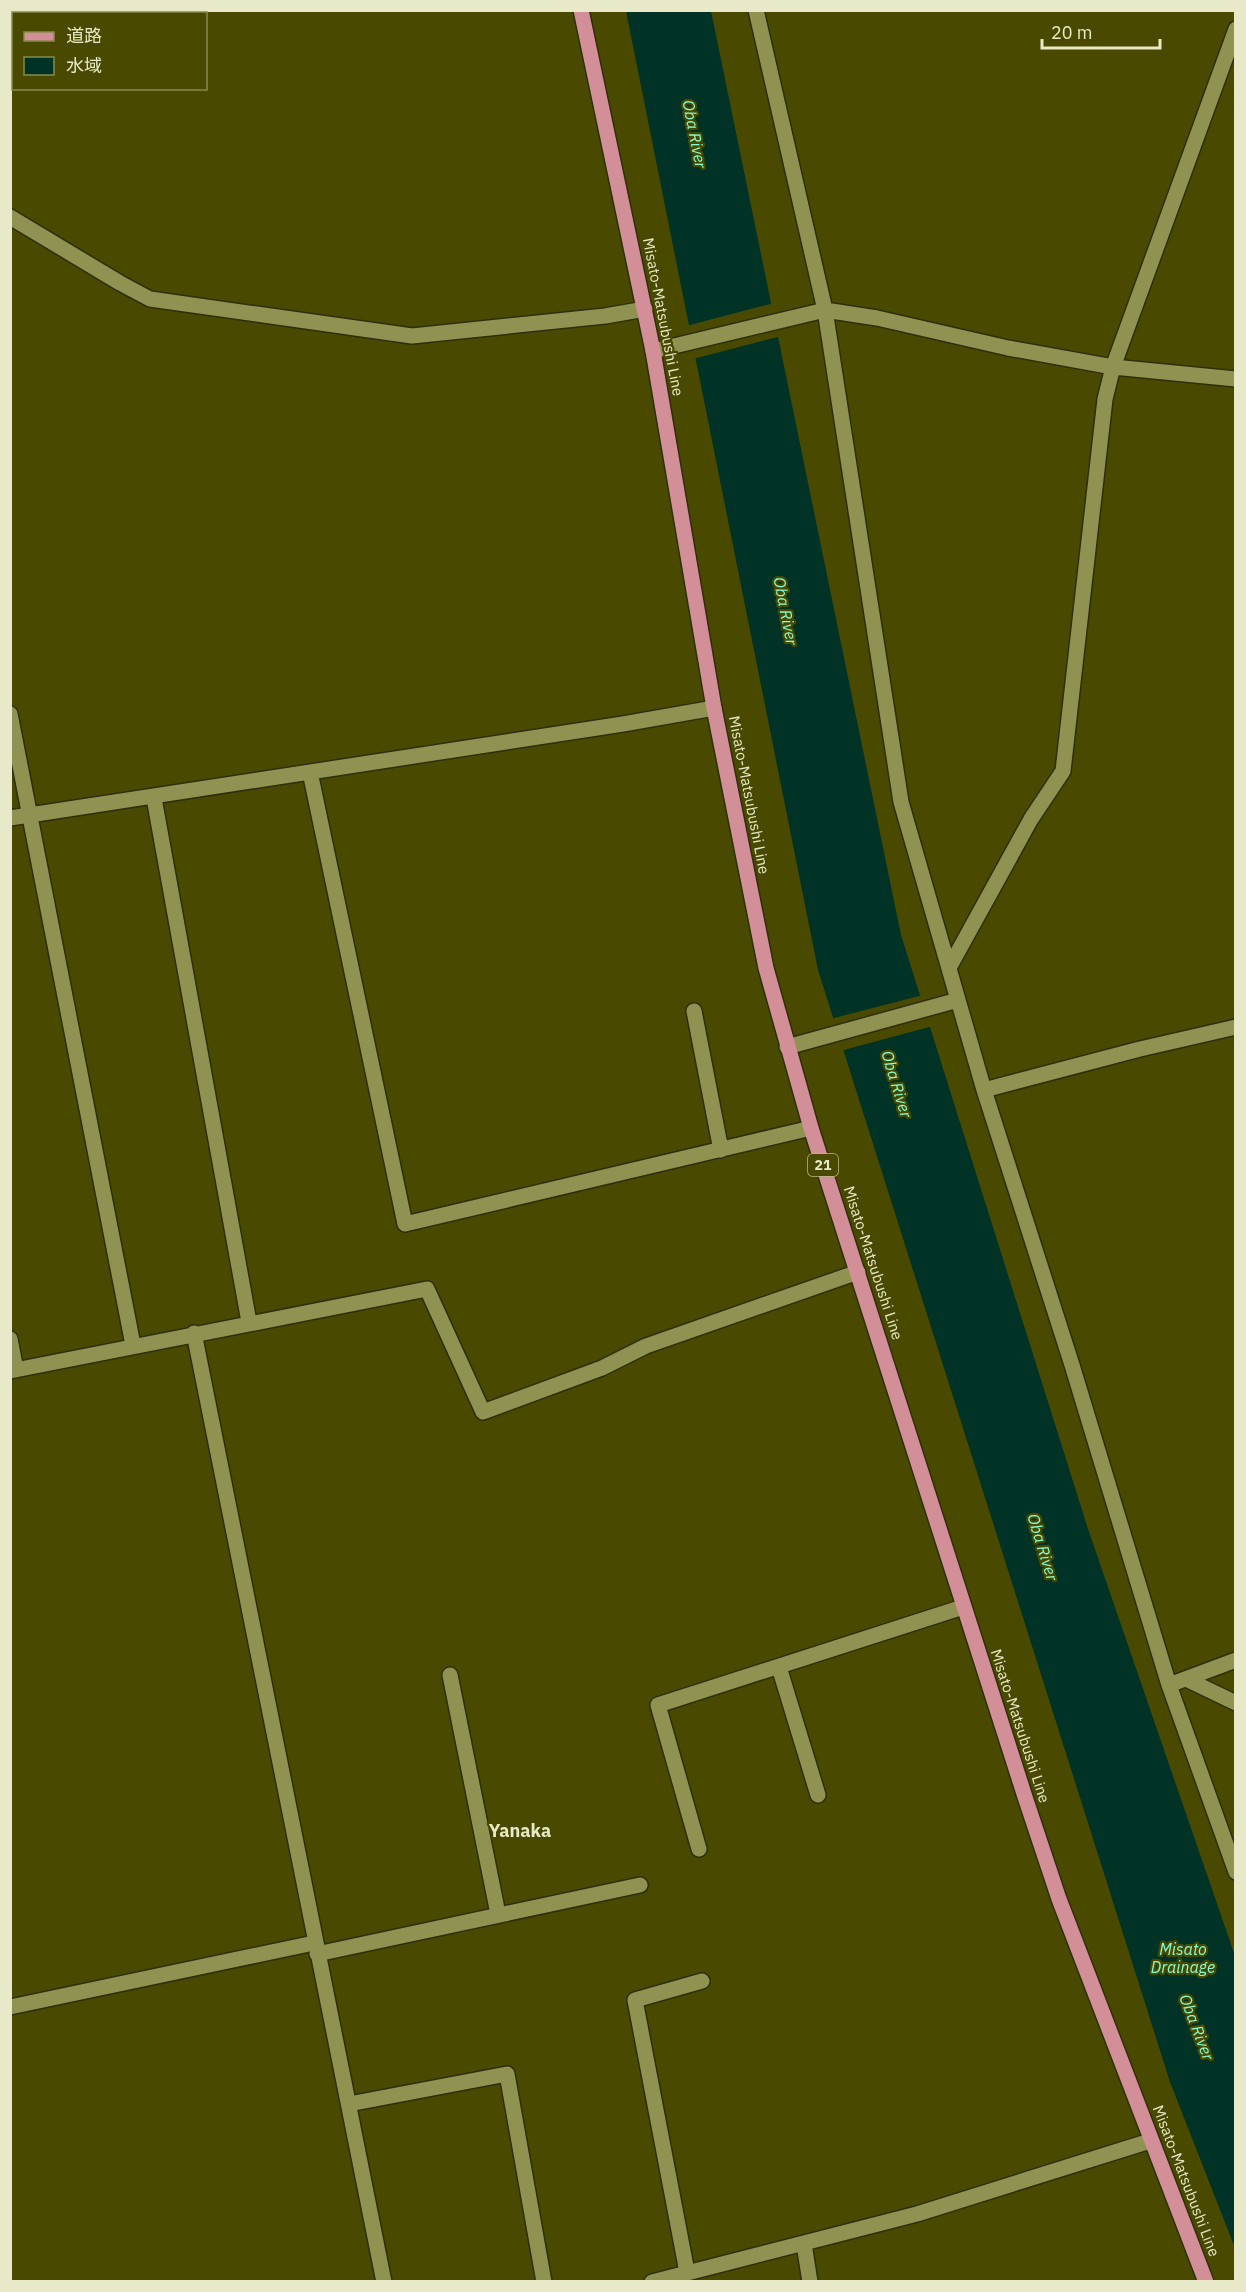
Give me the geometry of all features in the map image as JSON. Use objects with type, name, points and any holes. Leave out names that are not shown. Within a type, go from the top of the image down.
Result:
[{"type":"main road","name":"Misato-Matsubushi Line","points":[[581,10],[645,309],[714,708],[752,901],[787,1047],[963,1607],[1059,1899],[1206,2282]]},
{"type":"street","points":[[756,10],[825,310],[901,802],[984,1090],[1072,1365],[1170,1685],[1236,1872]]},
{"type":"street","points":[[949,968],[1031,819],[1063,771],[1106,399],[1113,367],[1236,29]]},
{"type":"street","points":[[10,217],[120,284],[150,298],[412,336],[594,317],[645,309]]},
{"type":"street","points":[[653,351],[825,310],[866,316],[1008,348],[1113,367],[1236,379]]},
{"type":"street","points":[[10,818],[154,798],[714,708]]},
{"type":"street","points":[[10,714],[133,1345]]},
{"type":"street","points":[[310,772],[405,1224],[811,1128]]},
{"type":"street","points":[[154,798],[249,1322]]},
{"type":"street","points":[[787,1047],[958,1000]]},
{"type":"street","points":[[694,1011],[722,1150]]},
{"type":"street","points":[[984,1090],[1140,1049],[1236,1028]]},
{"type":"street","points":[[10,1339],[13,1370],[427,1289],[483,1412],[602,1368],[646,1346],[858,1272]]},
{"type":"street","points":[[194,1333],[315,1949],[349,2104],[384,2282]]},
{"type":"street","points":[[699,1849],[658,1705],[963,1607]]},
{"type":"street","points":[[1170,1685],[1236,1660]]},
{"type":"street","points":[[779,1667],[818,1796]]},
{"type":"street","points":[[450,1675],[498,1914]]},
{"type":"street","points":[[1186,1679],[1236,1703]]},
{"type":"street","points":[[10,2007],[640,1885]]},
{"type":"street","points":[[687,2272],[635,2000],[702,1981]]},
{"type":"street","points":[[349,2104],[507,2074],[544,2282]]},
{"type":"street","points":[[652,2282],[917,2214],[1150,2141]]},
{"type":"street","points":[[804,2244],[810,2282]]},
{"type":"water","name":"Misato Drainage","points":[[626,11],[711,11],[901,935],[1088,1529],[1235,1956],[1235,2248],[1170,2082],[818,970]]},
{"type":"pier","points":[[774,303],[781,336],[693,359],[686,326]]},
{"type":"pier","points":[[923,995],[933,1026],[840,1051],[830,1019]]},
{"type":"district","name":"Yanaka","points":[[520,1831]]},
{"type":"water label","name":"Oba River","points":[[695,134]]},
{"type":"water label","name":"Oba River","points":[[786,611]]},
{"type":"water label","name":"Oba River","points":[[897,1084]]},
{"type":"water label","name":"Oba River","points":[[1043,1547]]},
{"type":"water label","name":"Oba River","points":[[1197,2027]]}]
